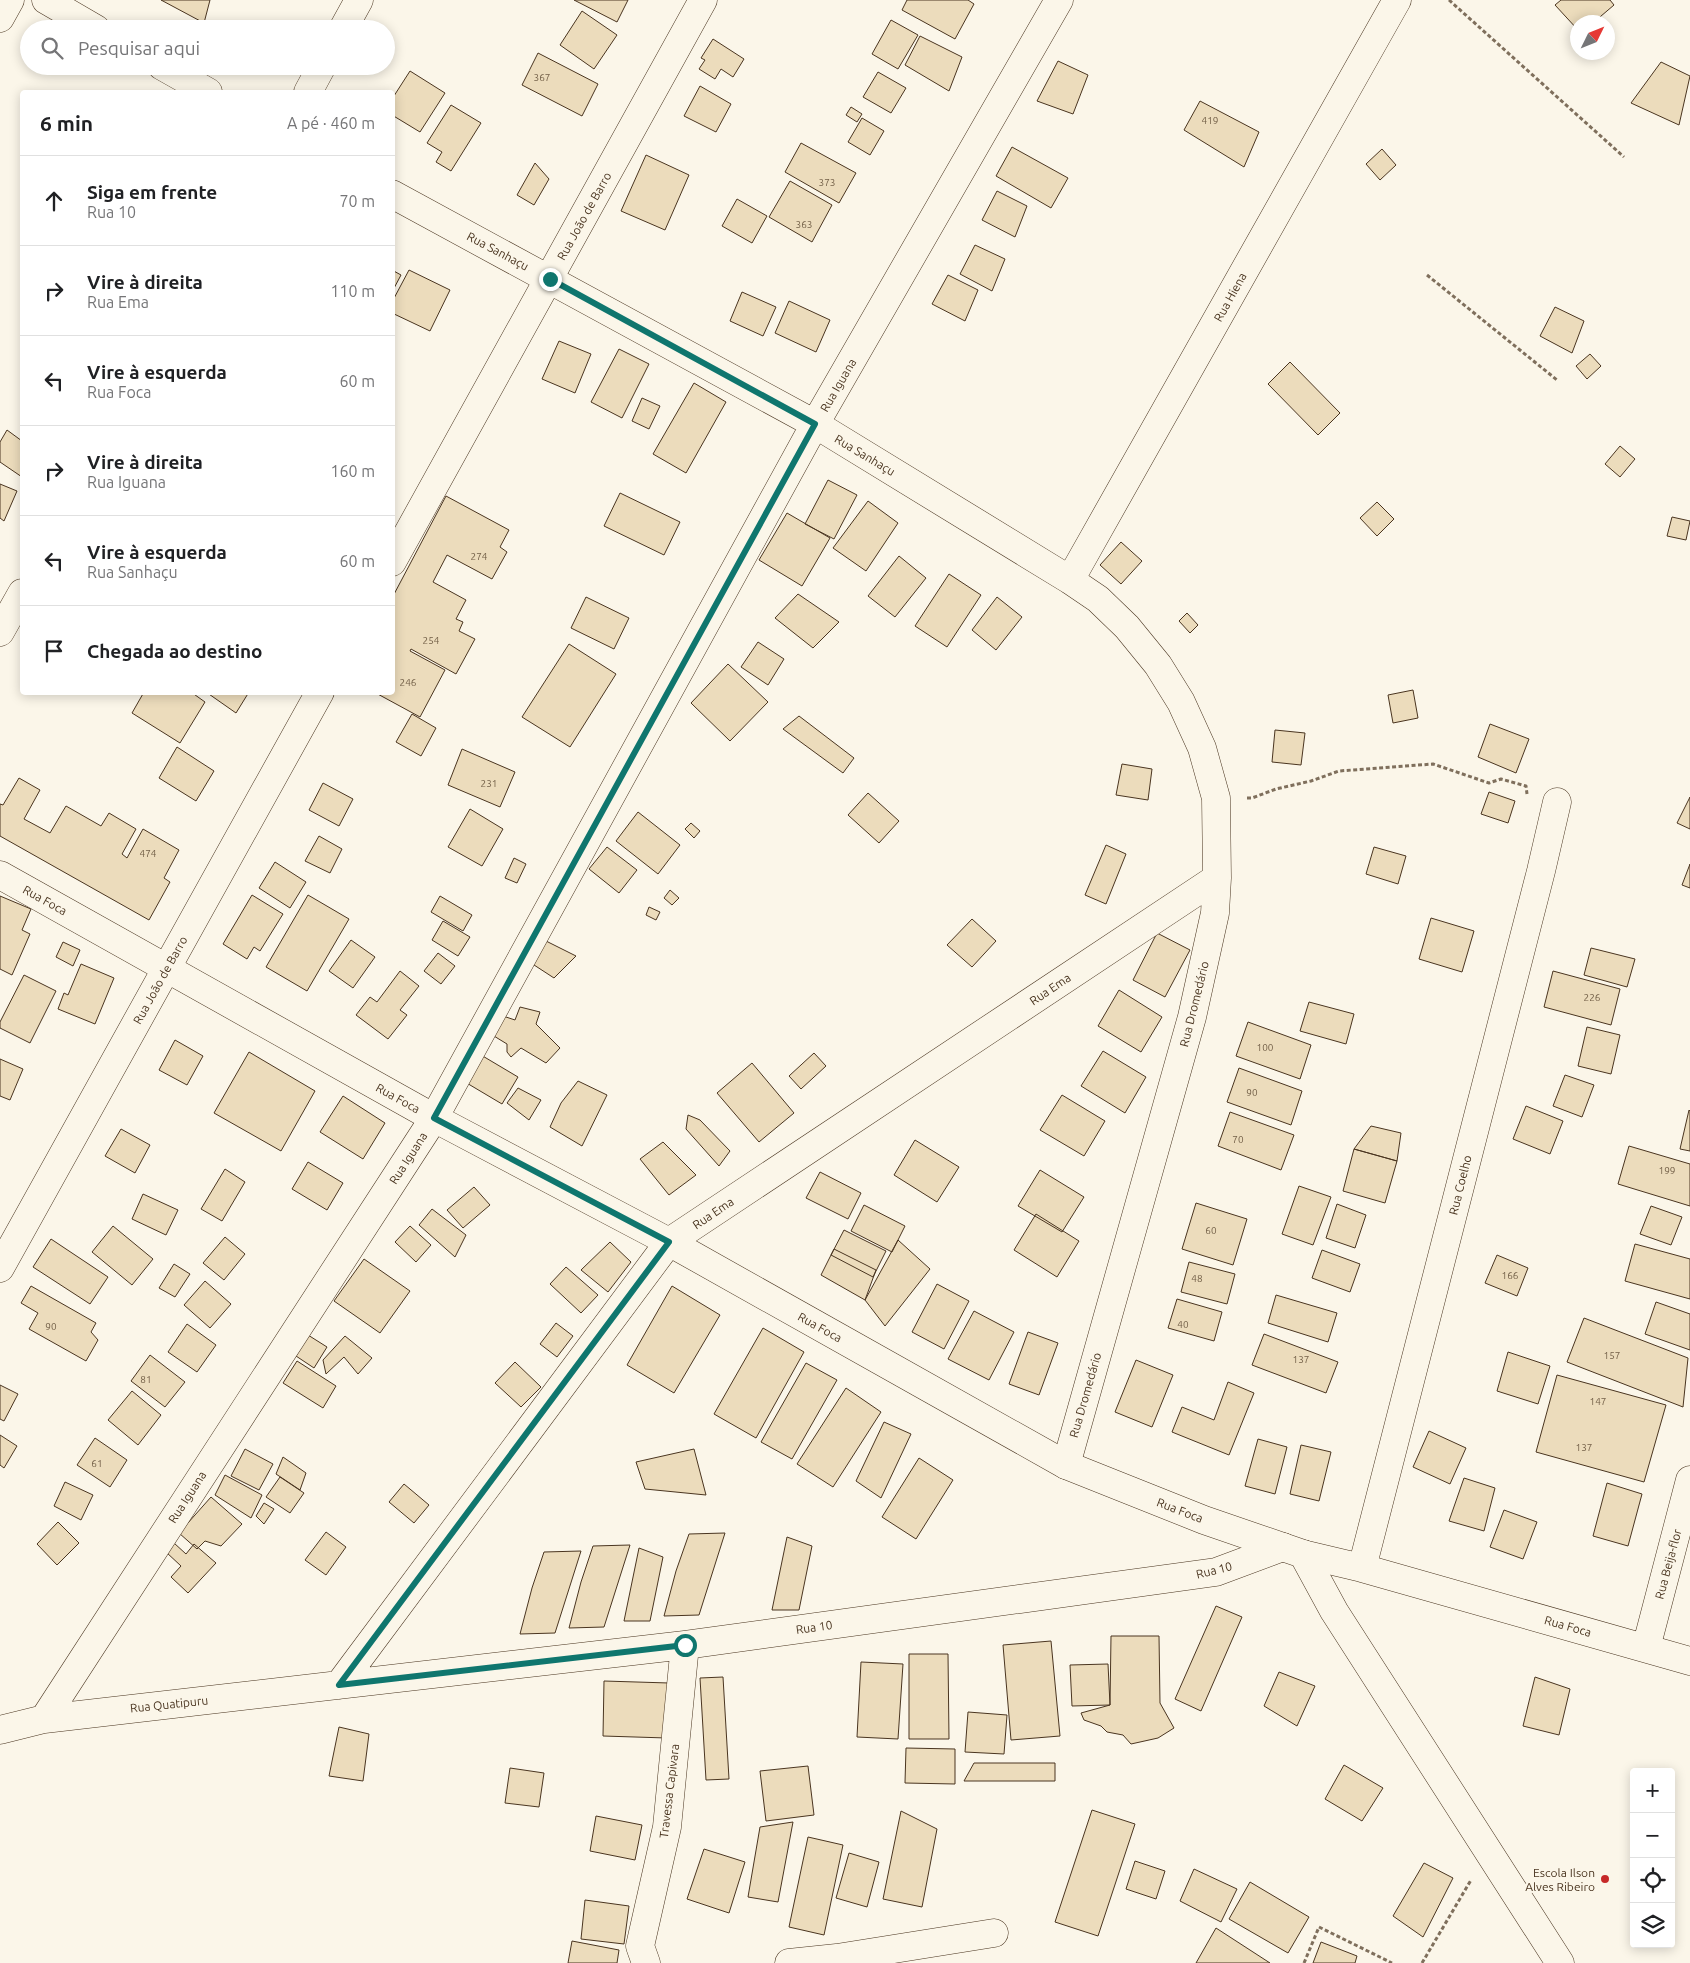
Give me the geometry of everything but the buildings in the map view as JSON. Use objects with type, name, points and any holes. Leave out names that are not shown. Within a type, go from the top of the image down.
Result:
[{"type":"street","points":[[0,18],[10,0]]},
{"type":"street","points":[[46,0],[80,20]]},
{"type":"street","points":[[348,20],[358,0]]},
{"type":"street","name":"Rua João de Barro","points":[[395,557],[703,0]]},
{"type":"street","name":"Rua Iguana","points":[[44,1719],[434,1118],[815,424],[1059,0]]},
{"type":"street","name":"Rua Hiena","points":[[1070,580],[1393,7]]},
{"type":"street","points":[[178,75],[204,90]]},
{"type":"street","points":[[309,90],[317,75]]},
{"type":"street","name":"Rua Sanhaçu","points":[[395,196],[815,424],[1070,580]]},
{"type":"street","name":"Rua Dromedário","points":[[1066,1465],[1192,1017],[1216,913],[1217,878],[1216,798],[1202,748],[1181,702],[1158,665],[1127,627],[1098,599],[1070,580]]},
{"type":"street","points":[[0,632],[20,597]]},
{"type":"street","name":"Rua João de Barro","points":[[0,1268],[318,695]]},
{"type":"street","name":"Rua Coelho","points":[[1362,1568],[1541,871],[1557,802]]},
{"type":"street","name":"Rua Foca","points":[[0,875],[434,1118],[669,1242],[1066,1465],[1204,1520],[1293,1550],[1690,1661]]},
{"type":"street","name":"Rua Ema","points":[[339,1685],[669,1242],[1217,878]]},
{"type":"street","name":"Rua Beija-flor","points":[[1646,1648],[1690,1480]]},
{"type":"street","points":[[1293,1550],[1560,1963]]},
{"type":"street","name":"Rua 10","points":[[339,1685],[685,1645],[1216,1572],[1293,1550]]},
{"type":"street","name":"Travessa Capivara","points":[[646,1963],[640,1946],[667,1827],[685,1645]]},
{"type":"street","name":"Rua Quatipuru","points":[[0,1730],[44,1719],[339,1685]]},
{"type":"street","points":[[789,1963],[837,1961],[994,1933]]},
{"type":"path","points":[[1449,0],[1624,157]]},
{"type":"path","points":[[1427,275],[1557,380]]},
{"type":"path","points":[[1216,798],[1252,798],[1339,771],[1433,764],[1488,783],[1501,779],[1526,786],[1527,796]]},
{"type":"path","points":[[1422,1963],[1488,1851]]},
{"type":"path","points":[[1304,1963],[1319,1927],[1392,1963]]},
{"type":"place","name":"Escola Ilson Alves Ribeiro","points":[[1605,1879]]},
{"type":"route","points":[[550,279],[815,424],[434,1118],[669,1242],[339,1685],[685,1645]]}]
